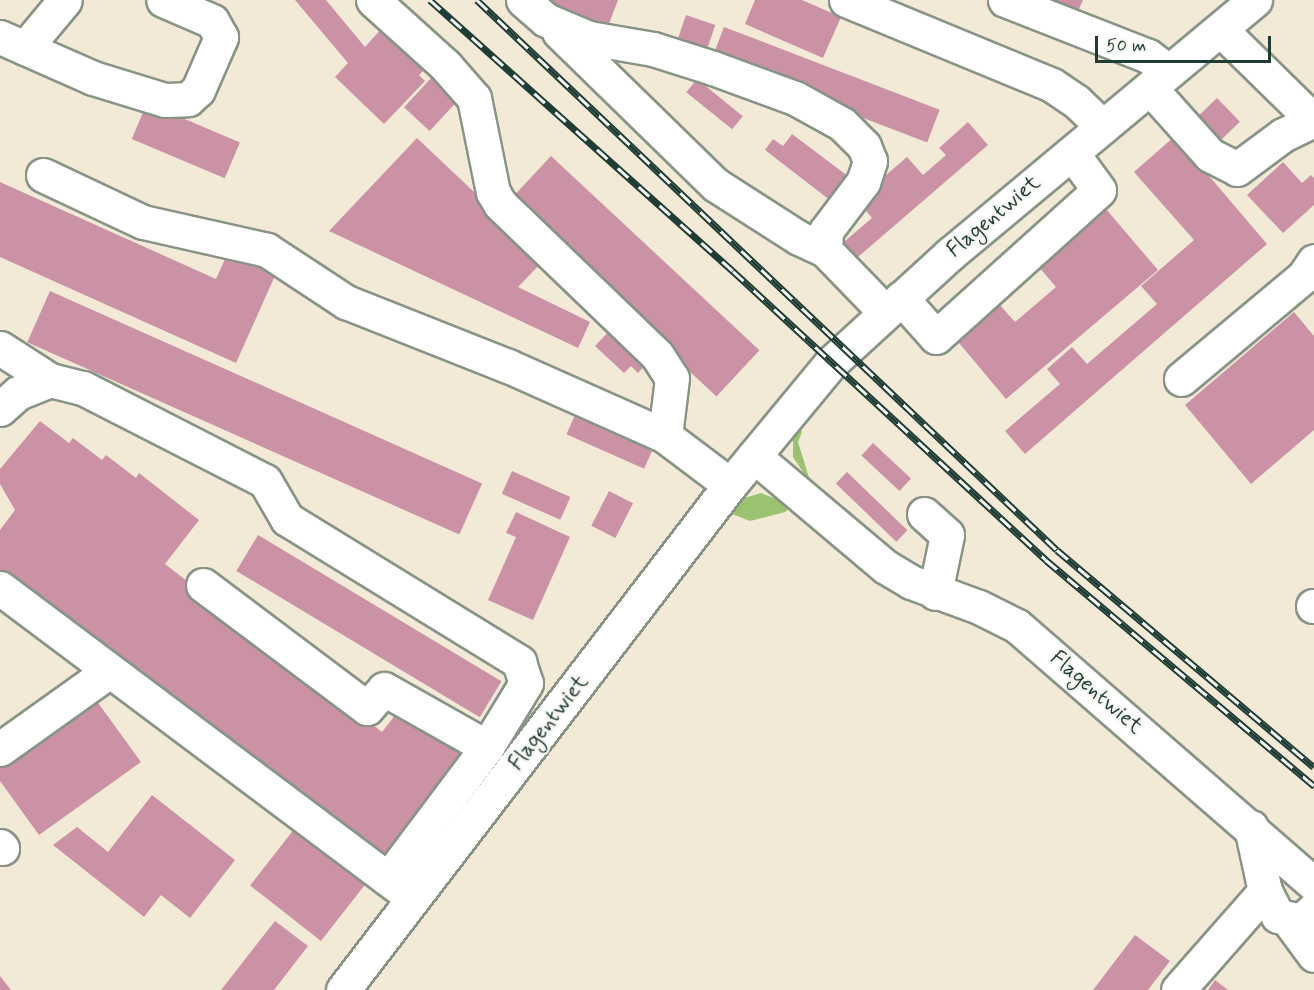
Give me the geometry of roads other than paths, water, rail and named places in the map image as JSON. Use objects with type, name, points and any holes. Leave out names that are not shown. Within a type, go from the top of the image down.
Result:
[{"type":"street","points":[[65,0],[12,42],[93,78],[165,100],[188,99],[198,90],[221,37],[212,21],[163,0]]},
{"type":"street","points":[[373,0],[445,65],[474,98],[493,192],[500,204],[657,355],[672,378],[665,436]]},
{"type":"street","points":[[846,0],[1053,85],[1103,127]]},
{"type":"street","points":[[1005,0],[1148,56],[1160,80],[1210,155],[1237,169],[1283,135],[1314,120],[1221,30]]},
{"type":"street","name":"Flagentwiet","points":[[343,990],[400,888],[816,379],[893,305],[1255,0]]},
{"type":"street","points":[[534,10],[589,38],[653,49],[795,98],[842,124],[864,146],[870,161],[863,182],[826,231],[825,250]]},
{"type":"street","points":[[534,10],[716,185],[799,238],[825,250],[936,337],[1099,190],[1072,153]]},
{"type":"street","points":[[43,175],[143,222],[267,250],[346,302],[508,366],[665,436],[730,485]]},
{"type":"street","points":[[1181,379],[1309,278]]},
{"type":"street","points":[[0,348],[50,380],[83,388],[265,481],[287,519],[519,662],[526,683],[400,888],[108,672],[0,588]]},
{"type":"street","points":[[0,409],[18,393],[50,380]]},
{"type":"street","name":"Flagentwiet","points":[[754,456],[886,567],[935,593],[979,607],[1017,626],[1314,884]]},
{"type":"street","points":[[924,514],[947,535],[935,593]]},
{"type":"street","points":[[203,585],[367,708],[384,689],[487,747]]},
{"type":"street","points":[[0,749],[108,672]]},
{"type":"street","points":[[1251,827],[1265,891],[1278,916],[1301,915],[1314,955]]},
{"type":"street","points":[[1178,990],[1265,891]]},
{"type":"railway","points":[[430,0],[733,271],[1046,560],[1314,786]]},
{"type":"railway","points":[[477,0],[1057,550],[1314,767]]}]
